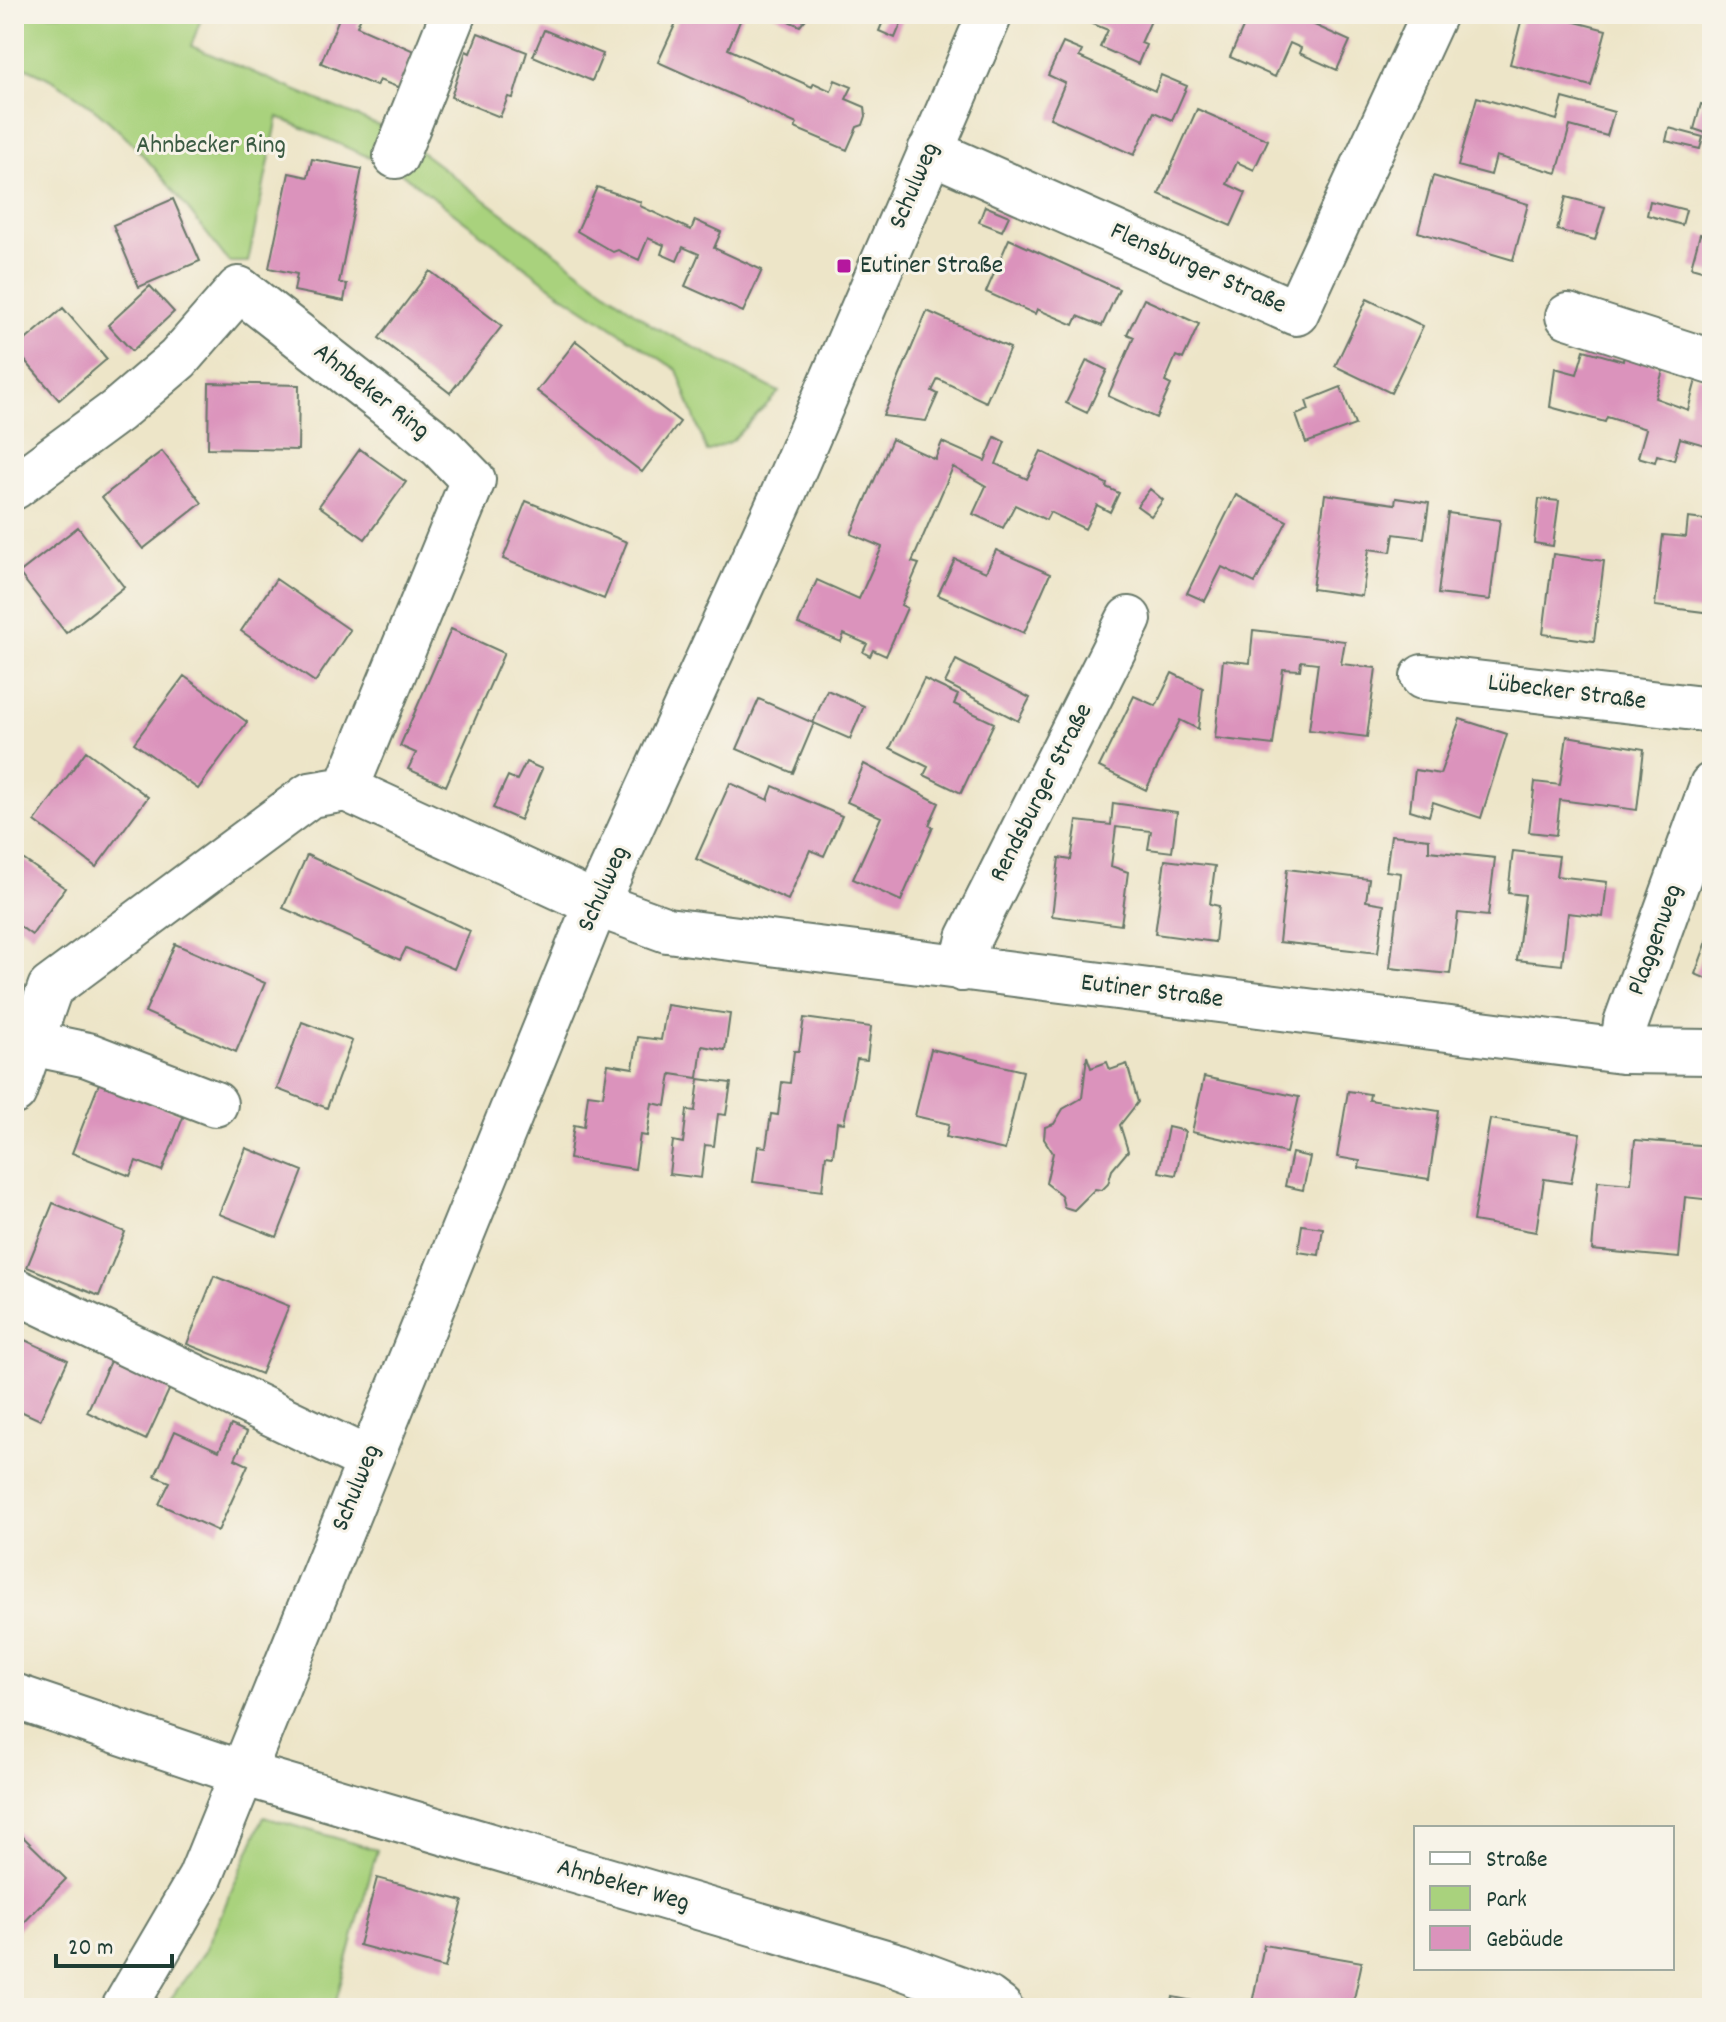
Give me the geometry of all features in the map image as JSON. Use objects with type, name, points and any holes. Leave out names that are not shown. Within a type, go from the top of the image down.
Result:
[{"type":"street","points":[[396,156],[453,14]]},
{"type":"street","name":"Schulweg","points":[[124,2008],[200,1878],[596,904],[782,497],[990,14]]},
{"type":"street","name":"Flensburger Straße","points":[[930,151],[1296,313],[1434,14]]},
{"type":"street","name":"Ahnbeker Ring","points":[[14,487],[117,411],[178,359],[239,289],[440,446],[473,480],[346,789]]},
{"type":"street","points":[[1568,316],[1712,362]]},
{"type":"street","name":"Rendsburger Straße","points":[[962,969],[969,938],[1129,619]]},
{"type":"street","name":"Lübecker Straße","points":[[1423,677],[1712,710]]},
{"type":"street","name":"Plaggenweg","points":[[1622,1051],[1626,1023],[1712,785]]},
{"type":"street","points":[[14,1092],[50,988],[310,795],[346,789],[596,904]]},
{"type":"street","name":"Eutiner Straße","points":[[596,904],[667,930],[1622,1051],[1712,1052]]},
{"type":"street","points":[[31,1043],[88,1055],[215,1104]]},
{"type":"street","points":[[14,1290],[369,1460]]},
{"type":"street","points":[[14,1696],[242,1773]]},
{"type":"street","name":"Ahnbeker Weg","points":[[242,1773],[899,1966],[988,1999],[1000,2008]]},
{"type":"green space","name":"Ahnbecker Ring","points":[[14,14],[203,14],[191,46],[396,133],[653,326],[779,392],[732,441],[707,452],[677,370],[557,291],[396,169],[278,117],[248,262],[229,262],[160,174],[108,120],[48,78],[14,63]]},
{"type":"green space","points":[[264,1817],[377,1850],[334,2008],[164,2008],[205,1951]]},
{"type":"building","points":[[329,14],[362,14],[357,26],[414,51],[400,88],[379,80],[376,86],[321,63],[339,18]]},
{"type":"building","points":[[680,14],[743,14],[728,49],[812,87],[814,83],[831,91],[835,80],[852,87],[846,99],[865,107],[866,116],[863,125],[857,127],[847,150],[795,128],[797,124],[658,62]]},
{"type":"building","points":[[772,14],[810,14],[800,26]]},
{"type":"building","points":[[886,14],[905,14],[895,38],[879,31]]},
{"type":"building","points":[[1079,14],[1154,14],[1141,43],[1146,45],[1138,64],[1100,47],[1108,30],[1078,18]]},
{"type":"building","points":[[1249,14],[1290,14],[1350,41],[1337,70],[1299,53],[1301,48],[1290,43],[1275,77],[1230,57]]},
{"type":"building","points":[[1523,14],[1561,14],[1560,18],[1606,30],[1591,86],[1510,64]]},
{"type":"building","points":[[544,30],[603,54],[592,81],[533,56]]},
{"type":"building","points":[[478,33],[527,52],[513,98],[508,97],[500,117],[451,97],[466,51],[470,53]]},
{"type":"building","points":[[1063,43],[1082,51],[1079,57],[1155,91],[1161,75],[1187,86],[1172,120],[1154,112],[1134,155],[1050,118],[1065,83],[1048,75]]},
{"type":"building","points":[[1477,97],[1557,120],[1563,98],[1614,112],[1607,136],[1570,126],[1557,173],[1496,156],[1491,175],[1458,166]]},
{"type":"building","points":[[1701,104],[1712,107],[1712,135],[1694,129]]},
{"type":"building","points":[[1197,109],[1268,140],[1254,170],[1237,162],[1227,184],[1246,193],[1231,226],[1159,194]]},
{"type":"building","points":[[1669,128],[1703,137],[1700,149],[1666,141]]},
{"type":"building","points":[[312,159],[362,169],[339,283],[347,284],[344,301],[294,291],[297,274],[269,268],[289,173],[308,177]]},
{"type":"building","points":[[1433,176],[1528,204],[1513,260],[1418,232]]},
{"type":"building","points":[[597,187],[641,202],[640,206],[691,230],[695,220],[721,232],[714,248],[762,270],[743,312],[685,286],[699,254],[683,247],[677,261],[661,254],[664,245],[648,238],[639,260],[618,250],[613,252],[577,231]]},
{"type":"building","points":[[1566,197],[1605,207],[1595,240],[1557,230]]},
{"type":"building","points":[[173,199],[200,261],[139,287],[113,225]]},
{"type":"building","points":[[1650,201],[1686,210],[1682,225],[1647,215]]},
{"type":"building","points":[[985,206],[1009,216],[1002,231],[979,222]]},
{"type":"building","points":[[1700,234],[1712,237],[1712,273],[1691,267]]},
{"type":"building","points":[[1009,239],[1119,289],[1102,326],[1078,316],[1074,325],[1037,309],[1035,314],[986,292]]},
{"type":"building","points":[[430,271],[502,326],[450,393],[379,338]]},
{"type":"building","points":[[150,286],[174,312],[132,351],[108,325]]},
{"type":"building","points":[[1144,299],[1199,324],[1183,359],[1176,356],[1165,382],[1171,385],[1156,418],[1108,396],[1134,337],[1127,334]]},
{"type":"building","points":[[1367,299],[1423,326],[1391,393],[1335,366]]},
{"type":"building","points":[[63,308],[107,359],[59,400],[15,349]]},
{"type":"building","points":[[927,311],[1010,348],[986,402],[938,379],[932,391],[938,394],[926,421],[883,416]]},
{"type":"building","points":[[576,341],[680,422],[642,472],[537,391]]},
{"type":"building","points":[[1584,350],[1623,361],[1624,355],[1664,367],[1655,398],[1688,410],[1697,376],[1712,380],[1712,447],[1680,438],[1674,460],[1657,455],[1655,462],[1638,457],[1646,429],[1607,417],[1605,422],[1550,407],[1555,368],[1577,374]]},
{"type":"building","points":[[1087,360],[1107,370],[1087,413],[1066,403]]},
{"type":"building","points":[[209,383],[299,385],[298,450],[208,448]]},
{"type":"building","points":[[1341,387],[1355,425],[1306,443],[1296,415],[1309,410],[1306,401]]},
{"type":"building","points":[[995,437],[1005,442],[996,464],[1027,479],[1041,451],[1119,493],[1110,512],[1097,505],[1085,529],[1050,512],[1046,520],[1015,505],[1003,528],[973,514],[986,486],[953,467],[912,562],[919,564],[901,605],[907,608],[886,656],[873,650],[870,656],[863,652],[867,644],[844,634],[841,642],[798,624],[817,580],[859,599],[882,547],[851,534],[892,439],[935,459],[942,442],[985,461]]},
{"type":"building","points":[[360,449],[406,482],[365,539],[319,506]]},
{"type":"building","points":[[162,451],[202,503],[143,549],[102,497]]},
{"type":"building","points":[[1150,489],[1163,500],[1151,516],[1137,506]]},
{"type":"building","points":[[1325,494],[1395,504],[1396,498],[1429,503],[1424,538],[1394,534],[1391,552],[1369,549],[1362,596],[1312,589]]},
{"type":"building","points":[[1236,495],[1287,521],[1255,583],[1222,567],[1205,601],[1187,593]]},
{"type":"building","points":[[1539,499],[1559,501],[1553,546],[1534,543]]},
{"type":"building","points":[[526,501],[627,542],[604,599],[503,559]]},
{"type":"building","points":[[1448,513],[1500,520],[1490,600],[1438,594]]},
{"type":"building","points":[[1688,518],[1712,521],[1712,613],[1655,606],[1663,535],[1686,537]]},
{"type":"building","points":[[78,527],[124,587],[66,633],[19,573]]},
{"type":"building","points":[[996,550],[1050,574],[1024,633],[938,595],[955,559],[986,572]]},
{"type":"building","points":[[1553,554],[1604,561],[1594,641],[1543,634]]},
{"type":"building","points":[[276,579],[350,630],[315,682],[241,631]]},
{"type":"building","points":[[451,629],[504,653],[446,786],[408,769],[416,753],[400,746]]},
{"type":"building","points":[[1253,630],[1345,641],[1341,664],[1376,668],[1367,737],[1309,730],[1318,663],[1301,661],[1300,670],[1283,669],[1273,745],[1215,738],[1223,660],[1250,663]]},
{"type":"building","points":[[956,660],[1030,698],[1018,721],[945,683]]},
{"type":"building","points":[[1172,673],[1203,688],[1198,729],[1180,720],[1146,790],[1099,767],[1134,696],[1156,706]]},
{"type":"building","points":[[184,676],[247,722],[198,789],[134,743]]},
{"type":"building","points":[[924,679],[958,695],[954,704],[994,723],[961,793],[924,775],[928,767],[890,748]]},
{"type":"building","points":[[827,690],[864,706],[850,739],[814,723],[793,773],[737,749],[759,699],[813,723]]},
{"type":"building","points":[[1460,719],[1507,734],[1481,818],[1433,802],[1429,816],[1410,810],[1415,770],[1440,774]]},
{"type":"building","points":[[1567,736],[1644,749],[1637,810],[1560,800],[1556,835],[1529,832],[1535,782],[1560,785]]},
{"type":"building","points":[[86,751],[148,797],[96,867],[35,821]]},
{"type":"building","points":[[526,762],[542,769],[520,820],[493,808],[508,776],[517,780]]},
{"type":"building","points":[[864,764],[939,803],[929,825],[933,827],[901,901],[853,879],[881,817],[847,802]]},
{"type":"building","points":[[730,783],[768,800],[773,786],[842,816],[824,856],[810,850],[788,900],[696,859]]},
{"type":"building","points":[[1113,803],[1177,812],[1172,852],[1148,849],[1151,831],[1116,827],[1111,866],[1128,872],[1121,925],[1052,916],[1059,858],[1071,860],[1077,821],[1111,825]]},
{"type":"building","points":[[1391,835],[1429,839],[1429,851],[1495,858],[1488,916],[1458,913],[1450,974],[1390,968],[1401,873],[1386,871]]},
{"type":"building","points":[[1513,851],[1559,856],[1556,876],[1607,882],[1603,917],[1568,913],[1562,965],[1517,960],[1525,895],[1508,893]]},
{"type":"building","points":[[14,853],[65,888],[32,935],[14,922]]},
{"type":"building","points":[[307,855],[470,931],[454,969],[406,948],[400,960],[283,908]]},
{"type":"building","points":[[1165,860],[1215,866],[1210,904],[1219,906],[1215,942],[1155,934]]},
{"type":"building","points":[[1287,869],[1369,879],[1366,901],[1384,904],[1378,953],[1279,942]]},
{"type":"building","points":[[1712,928],[1712,981],[1695,974]]},
{"type":"building","points":[[175,944],[265,983],[236,1052],[145,1012]]},
{"type":"building","points":[[667,1005],[730,1014],[725,1050],[702,1046],[698,1078],[671,1074],[666,1106],[652,1103],[647,1136],[640,1135],[635,1169],[569,1159],[574,1125],[584,1127],[588,1094],[603,1096],[608,1064],[633,1068],[638,1037],[661,1040]]},
{"type":"building","points":[[804,1018],[871,1027],[867,1060],[857,1059],[844,1123],[837,1122],[833,1156],[826,1155],[822,1191],[753,1182],[758,1146],[766,1147],[771,1114],[778,1115],[782,1082],[790,1083],[794,1051],[799,1051]]},
{"type":"building","points":[[302,1022],[352,1041],[327,1108],[277,1089]]},
{"type":"building","points":[[931,1049],[1023,1071],[1005,1150],[946,1137],[949,1124],[915,1116]]},
{"type":"building","points":[[1087,1056],[1091,1068],[1107,1062],[1110,1070],[1127,1064],[1138,1102],[1120,1125],[1128,1151],[1112,1170],[1108,1184],[1102,1190],[1095,1189],[1074,1210],[1064,1207],[1061,1195],[1046,1183],[1053,1153],[1044,1139],[1045,1127],[1054,1124],[1063,1109],[1082,1098]]},
{"type":"building","points":[[1204,1077],[1299,1097],[1286,1153],[1192,1132]]},
{"type":"building","points":[[699,1079],[731,1083],[726,1115],[718,1114],[714,1146],[705,1145],[701,1178],[669,1174],[673,1141],[683,1143],[687,1110],[695,1111]]},
{"type":"building","points":[[100,1081],[184,1115],[162,1171],[136,1161],[130,1176],[72,1153]]},
{"type":"building","points":[[1348,1091],[1370,1094],[1369,1100],[1439,1111],[1429,1179],[1359,1168],[1360,1161],[1337,1157]]},
{"type":"building","points":[[1490,1119],[1580,1133],[1571,1183],[1544,1179],[1536,1232],[1473,1221]]},
{"type":"building","points":[[1168,1127],[1185,1131],[1176,1175],[1159,1172]]},
{"type":"building","points":[[1635,1140],[1712,1146],[1712,1200],[1685,1197],[1679,1258],[1592,1250],[1598,1181],[1631,1184]]},
{"type":"building","points":[[246,1148],[303,1171],[277,1237],[219,1214]]},
{"type":"building","points":[[1292,1153],[1310,1157],[1303,1190],[1285,1186]]},
{"type":"building","points":[[53,1203],[125,1232],[99,1296],[27,1267]]},
{"type":"building","points":[[1302,1225],[1323,1228],[1319,1255],[1298,1252]]},
{"type":"building","points":[[214,1276],[289,1306],[261,1374],[187,1344]]},
{"type":"building","points":[[14,1335],[68,1360],[40,1420],[14,1408]]},
{"type":"building","points":[[110,1361],[170,1388],[146,1440],[87,1412]]},
{"type":"building","points":[[231,1425],[247,1432],[235,1459],[248,1465],[218,1531],[159,1504],[170,1482],[155,1476],[175,1431],[219,1451]]},
{"type":"building","points":[[14,1828],[66,1879],[14,1933]]},
{"type":"building","points":[[377,1878],[463,1901],[445,1968],[359,1945]]},
{"type":"building","points":[[1264,1945],[1362,1962],[1352,2008],[1251,2008]]},
{"type":"building","points":[[1173,1997],[1223,2007],[1223,2008],[1171,2008]]},
{"type":"place","name":"Eutiner Straße","points":[[844,266]]}]
